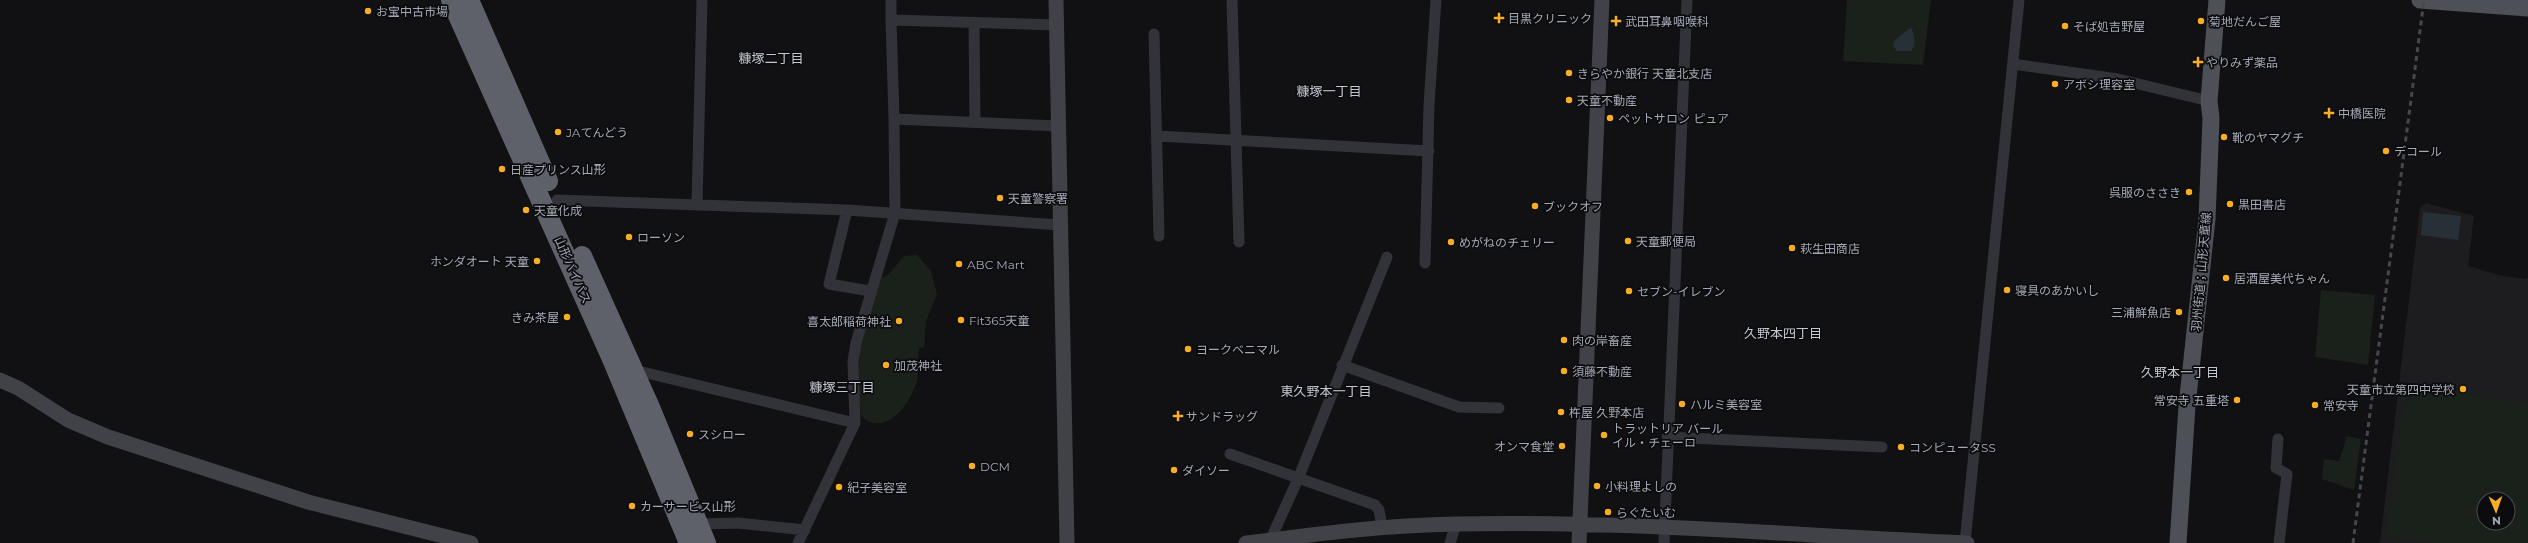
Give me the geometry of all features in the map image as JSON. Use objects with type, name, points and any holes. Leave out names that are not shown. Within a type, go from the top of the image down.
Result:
[{"type":"highway","name":"山形バイパス","points":[[451,0],[612,359],[689,543]]},
{"type":"highway","name":"山形バイパス","points":[[469,0],[634,370],[706,543]]},
{"type":"main road","name":"羽州街道；山形天童線","points":[[2178,543],[2187,406],[2207,219],[2211,119],[2209,101],[2217,0]]},
{"type":"main road","points":[[2420,0],[2528,8]]},
{"type":"street","points":[[697,204],[702,0]]},
{"type":"street","points":[[798,543],[855,423],[853,360],[856,343],[894,213],[894,119],[891,0]]},
{"type":"street","points":[[1056,0],[1060,126],[1060,225],[1067,543]]},
{"type":"street","points":[[1232,0],[1239,242]]},
{"type":"street","points":[[1425,263],[1436,0]]},
{"type":"street","points":[[1579,543],[1602,0]]},
{"type":"street","points":[[1664,536],[1667,437],[1687,0]]},
{"type":"street","points":[[1246,543],[1382,527],[1456,524],[1580,524],[1664,536],[1966,543],[2019,0]]},
{"type":"street","points":[[891,20],[1057,25]]},
{"type":"street","points":[[974,23],[975,122]]},
{"type":"street","points":[[1154,34],[1159,236]]},
{"type":"street","points":[[2013,64],[2118,79],[2209,101]]},
{"type":"street","points":[[894,119],[1060,126]]},
{"type":"street","points":[[1156,136],[1236,142],[1429,151]]},
{"type":"street","points":[[557,200],[847,210],[1060,225]]},
{"type":"street","points":[[847,210],[829,284],[870,291]]},
{"type":"street","points":[[1270,541],[1298,479],[1342,365],[1387,257]]},
{"type":"street","points":[[1342,365],[1459,407],[1499,408]]},
{"type":"street","points":[[634,370],[855,423]]},
{"type":"street","points":[[0,380],[18,388],[68,420],[108,437],[308,502],[471,543]]},
{"type":"street","points":[[1667,437],[1882,447]]},
{"type":"street","points":[[2278,438],[2276,468],[2287,474],[2279,543]]},
{"type":"street","points":[[1230,454],[1375,505],[1379,510],[1382,527]]},
{"type":"street","points":[[698,524],[738,523],[805,530]]},
{"type":"street","points":[[1450,543],[1456,524]]},
{"type":"shaded area","points":[[1847,0],[1931,0],[1923,65],[1843,61]]},
{"type":"shaded area","points":[[1910,28],[1912,29],[1914,38],[1913,48],[1911,51],[1897,51],[1893,46],[1894,41]]},
{"type":"shaded area","name":"天童市立第四中学校","points":[[2426,203],[2474,216],[2468,266],[2503,276],[2526,279],[2528,277],[2528,543],[2380,543],[2420,208]]},
{"type":"shaded area","points":[[2423,212],[2461,216],[2458,240],[2421,235]]},
{"type":"shaded area","points":[[917,255],[931,271],[937,294],[926,321],[924,347],[919,348],[917,380],[910,398],[896,415],[888,421],[880,423],[870,422],[861,416],[858,386],[860,342],[881,278],[889,274],[904,256]]},
{"type":"shaded area","points":[[2321,290],[2375,295],[2368,365],[2315,357]]},
{"type":"shaded area","points":[[2423,389],[2528,403],[2528,543],[2437,543],[2386,537],[2403,407]]},
{"type":"shaded area","points":[[2347,436],[2361,439],[2354,490],[2322,479],[2324,459],[2339,461]]},
{"type":"railway","points":[[2353,543],[2424,0]]},
{"type":"place","name":"お宝中古市場","points":[[368,11]]},
{"type":"place","name":"目黒クリニック","points":[[1499,18]]},
{"type":"place","name":"武田耳鼻咽喉科","points":[[1616,21]]},
{"type":"place","name":"菊地だんご屋","points":[[2201,21]]},
{"type":"place","name":"そば処吉野屋","points":[[2065,26]]},
{"type":"place","name":"やりみず薬品","points":[[2198,62]]},
{"type":"place","name":"きらやか銀行 天童北支店","points":[[1569,73]]},
{"type":"place","name":"アボシ理容室","points":[[2055,84]]},
{"type":"place","name":"天童不動産","points":[[1569,100]]},
{"type":"place","name":"中橋医院","points":[[2329,113]]},
{"type":"place","name":"ペットサロン ピュア","points":[[1610,118]]},
{"type":"place","name":"JAてんどう","points":[[558,132]]},
{"type":"place","name":"靴のヤマグチ","points":[[2224,137]]},
{"type":"place","name":"デコール","points":[[2386,151]]},
{"type":"place","name":"日産プリンス山形","points":[[502,169]]},
{"type":"place","name":"呉服のささき","points":[[2189,192]]},
{"type":"place","name":"天童警察署","points":[[1000,198]]},
{"type":"place","name":"黒田書店","points":[[2230,204]]},
{"type":"place","name":"ブックオフ","points":[[1535,206]]},
{"type":"place","name":"天童化成","points":[[526,210]]},
{"type":"place","name":"ローソン","points":[[629,237]]},
{"type":"place","name":"天童郵便局","points":[[1628,241]]},
{"type":"place","name":"めがねのチェリー","points":[[1451,242]]},
{"type":"place","name":"萩生田商店","points":[[1792,248]]},
{"type":"place","name":"ホンダオート 天童","points":[[537,261]]},
{"type":"place","name":"ABC Mart","points":[[959,264]]},
{"type":"place","name":"居酒屋美代ちゃん","points":[[2226,278]]},
{"type":"place","name":"寝具のあかいし","points":[[2007,290]]},
{"type":"place","name":"セブン-イレブン","points":[[1629,291]]},
{"type":"place","name":"三浦鮮魚店","points":[[2179,312]]},
{"type":"place","name":"きみ茶屋","points":[[567,317]]},
{"type":"place","name":"Fit365天童","points":[[961,320]]},
{"type":"place","name":"喜太郎稲荷神社","points":[[899,321]]},
{"type":"place","name":"肉の岸畜産","points":[[1564,340]]},
{"type":"place","name":"ヨークベニマル","points":[[1188,349]]},
{"type":"place","name":"加茂神社","points":[[886,365]]},
{"type":"place","name":"須藤不動産","points":[[1564,371]]},
{"type":"place","name":"天童市立第四中学校","points":[[2463,389]]},
{"type":"place","name":"常安寺 五重塔","points":[[2237,400]]},
{"type":"place","name":"ハルミ美容室","points":[[1682,404]]},
{"type":"place","name":"常安寺","points":[[2315,405]]},
{"type":"place","name":"杵屋 久野本店","points":[[1561,412]]},
{"type":"place","name":"サンドラッグ","points":[[1178,416]]},
{"type":"place","name":"スシロー","points":[[690,434]]},
{"type":"place","name":"トラットリア バール イル・チェーロ","points":[[1604,435]]},
{"type":"place","name":"オンマ食堂","points":[[1562,446]]},
{"type":"place","name":"コンピュータSS","points":[[1901,447]]},
{"type":"place","name":"DCM","points":[[972,466]]},
{"type":"place","name":"ダイソー","points":[[1174,470]]},
{"type":"place","name":"小料理よしの","points":[[1597,486]]},
{"type":"place","name":"紀子美容室","points":[[839,487]]},
{"type":"place","name":"カーサービス山形","points":[[632,506]]},
{"type":"place","name":"らぐたいむ","points":[[1608,512]]},
{"type":"district","name":"糠塚二丁目","points":[[771,58]]},
{"type":"district","name":"糠塚一丁目","points":[[1329,91]]},
{"type":"district","name":"久野本四丁目","points":[[1783,333]]},
{"type":"district","name":"久野本一丁目","points":[[2180,372]]},
{"type":"district","name":"糠塚三丁目","points":[[842,387]]},
{"type":"district","name":"東久野本一丁目","points":[[1326,391]]}]
